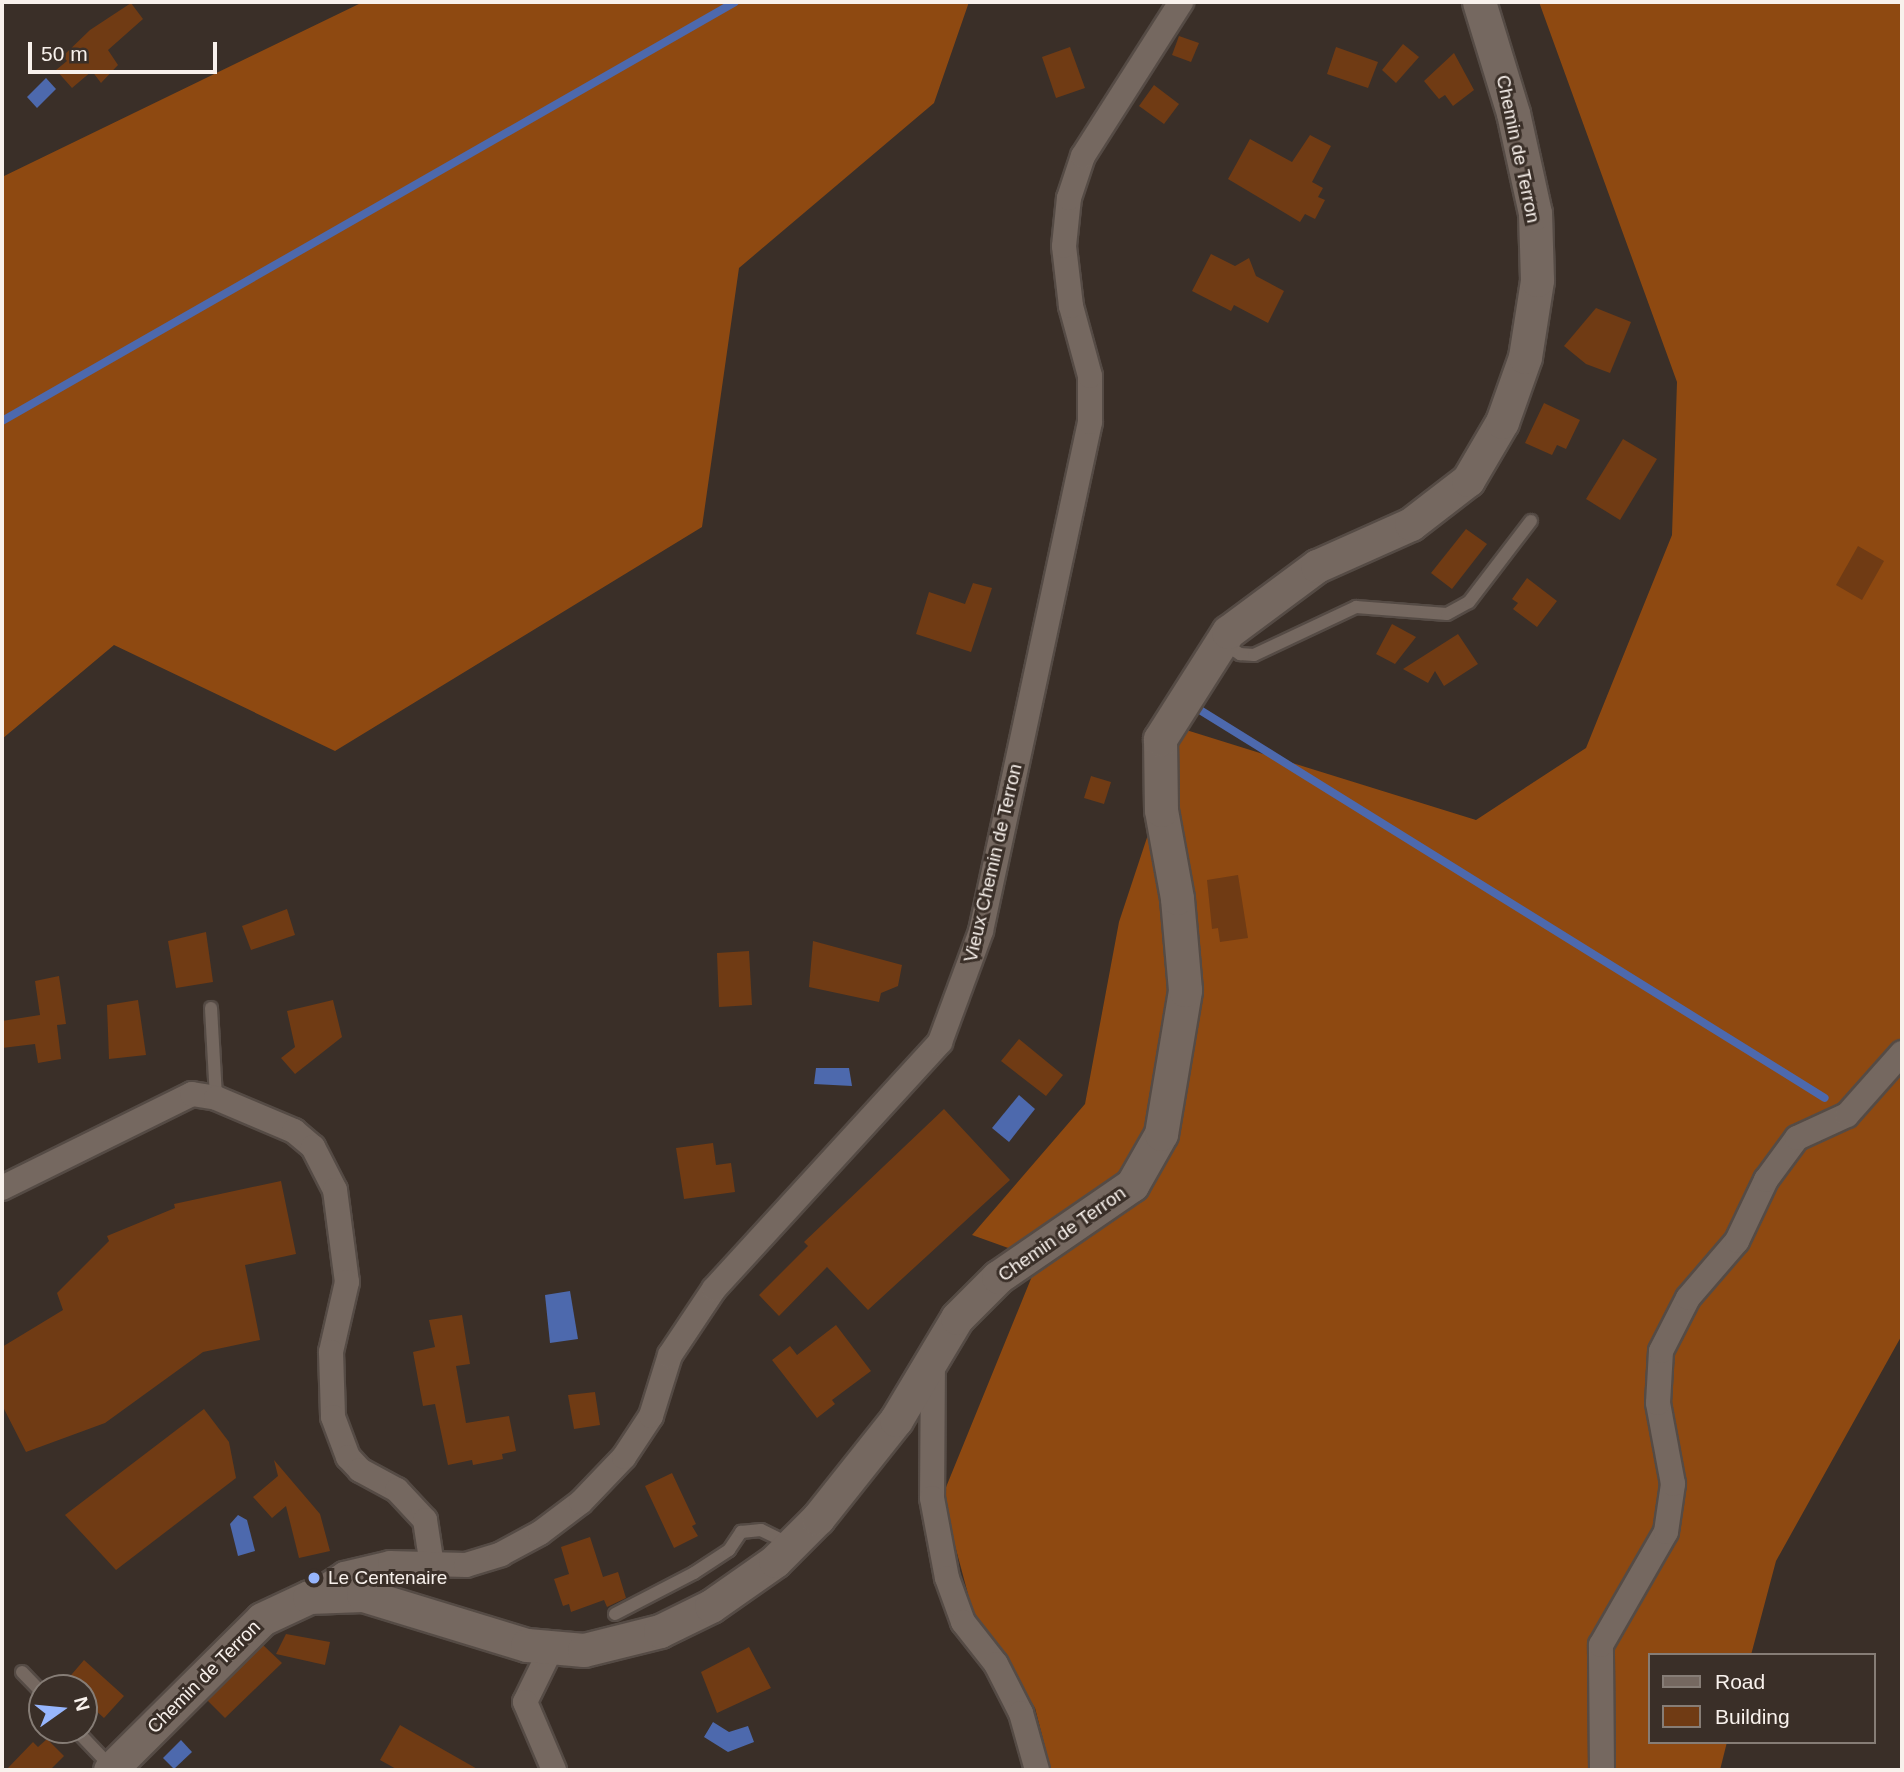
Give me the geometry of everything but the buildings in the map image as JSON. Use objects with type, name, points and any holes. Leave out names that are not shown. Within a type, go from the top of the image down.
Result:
[{"type":"street","name":"Vieux Chemin de Terron","points":[[309,1597],[344,1574],[390,1563],[466,1565],[501,1554],[540,1534],[581,1502],[624,1457],[651,1416],[670,1355],[714,1289],[940,1042],[981,931],[1090,422],[1090,376],[1071,306],[1063,246],[1069,198],[1083,156],[1181,2]]},
{"type":"street","name":"Chemin de Terron","points":[[111,1769],[262,1619],[309,1597],[363,1595],[551,1649],[617,1645],[678,1623],[744,1585],[818,1518],[896,1420],[957,1318],[998,1278],[1132,1185],[1161,1134],[1185,990],[1177,898],[1161,810],[1160,739],[1221,642],[1317,566],[1411,524],[1468,480],[1502,422],[1525,357],[1537,280],[1535,213],[1513,113],[1479,2]]},
{"type":"street","points":[[1602,1770],[1601,1645],[1666,1532],[1673,1484],[1658,1403],[1661,1351],[1688,1298],[1737,1241],[1766,1180],[1797,1138],[1847,1115],[1902,1053]]},
{"type":"street","points":[[2,1188],[177,1098],[202,1094],[294,1131],[313,1147],[335,1190],[347,1282],[331,1352],[333,1417],[348,1457],[360,1470],[397,1490],[425,1520],[432,1566]]},
{"type":"street","points":[[933,1358],[932,1498],[947,1578],[963,1622],[996,1664],[1021,1713],[1037,1770]]},
{"type":"street","points":[[551,1649],[525,1702],[554,1770]]},
{"type":"lane","points":[[1221,642],[1240,654],[1254,654],[1356,607],[1447,614],[1469,602],[1531,522]]},
{"type":"lane","points":[[211,1008],[216,1098]]},
{"type":"lane","points":[[615,1614],[694,1573],[729,1550],[741,1532],[761,1530],[791,1545]]},
{"type":"lane","points":[[22,1672],[28,1678]]},
{"type":"lane","points":[[89,1744],[111,1769]]},
{"type":"shaded area","points":[[363,2],[969,2],[934,103],[739,268],[702,527],[335,751],[114,645],[2,739],[2,177]]},
{"type":"shaded area","points":[[1539,2],[1902,2],[1902,1335],[1776,1561],[1752,1653],[1648,1653],[1648,1744],[1726,1744],[1720,1770],[1051,1770],[1035,1708],[972,1609],[942,1497],[1039,1259],[972,1235],[1085,1104],[1119,922],[1183,729],[1476,820],[1586,748],[1672,535],[1677,382]]},
{"type":"water","points":[[46,78],[56,89],[37,108],[27,97]]},
{"type":"water","points":[[816,1068],[849,1068],[852,1086],[814,1084]]},
{"type":"water","points":[[1019,1095],[1035,1109],[1009,1142],[992,1128]]},
{"type":"water","points":[[570,1291],[578,1339],[550,1343],[545,1295]]},
{"type":"water","points":[[238,1515],[247,1520],[255,1551],[238,1556],[230,1524]]},
{"type":"water","points":[[713,1722],[729,1732],[748,1726],[754,1742],[728,1752],[704,1737]]},
{"type":"water","points":[[181,1740],[192,1752],[174,1769],[163,1758]]},
{"type":"waterway","points":[[2,421],[735,2]]},
{"type":"waterway","points":[[1195,707],[1825,1098]]},
{"type":"place","name":"Le Centenaire","points":[[314,1578]]}]
